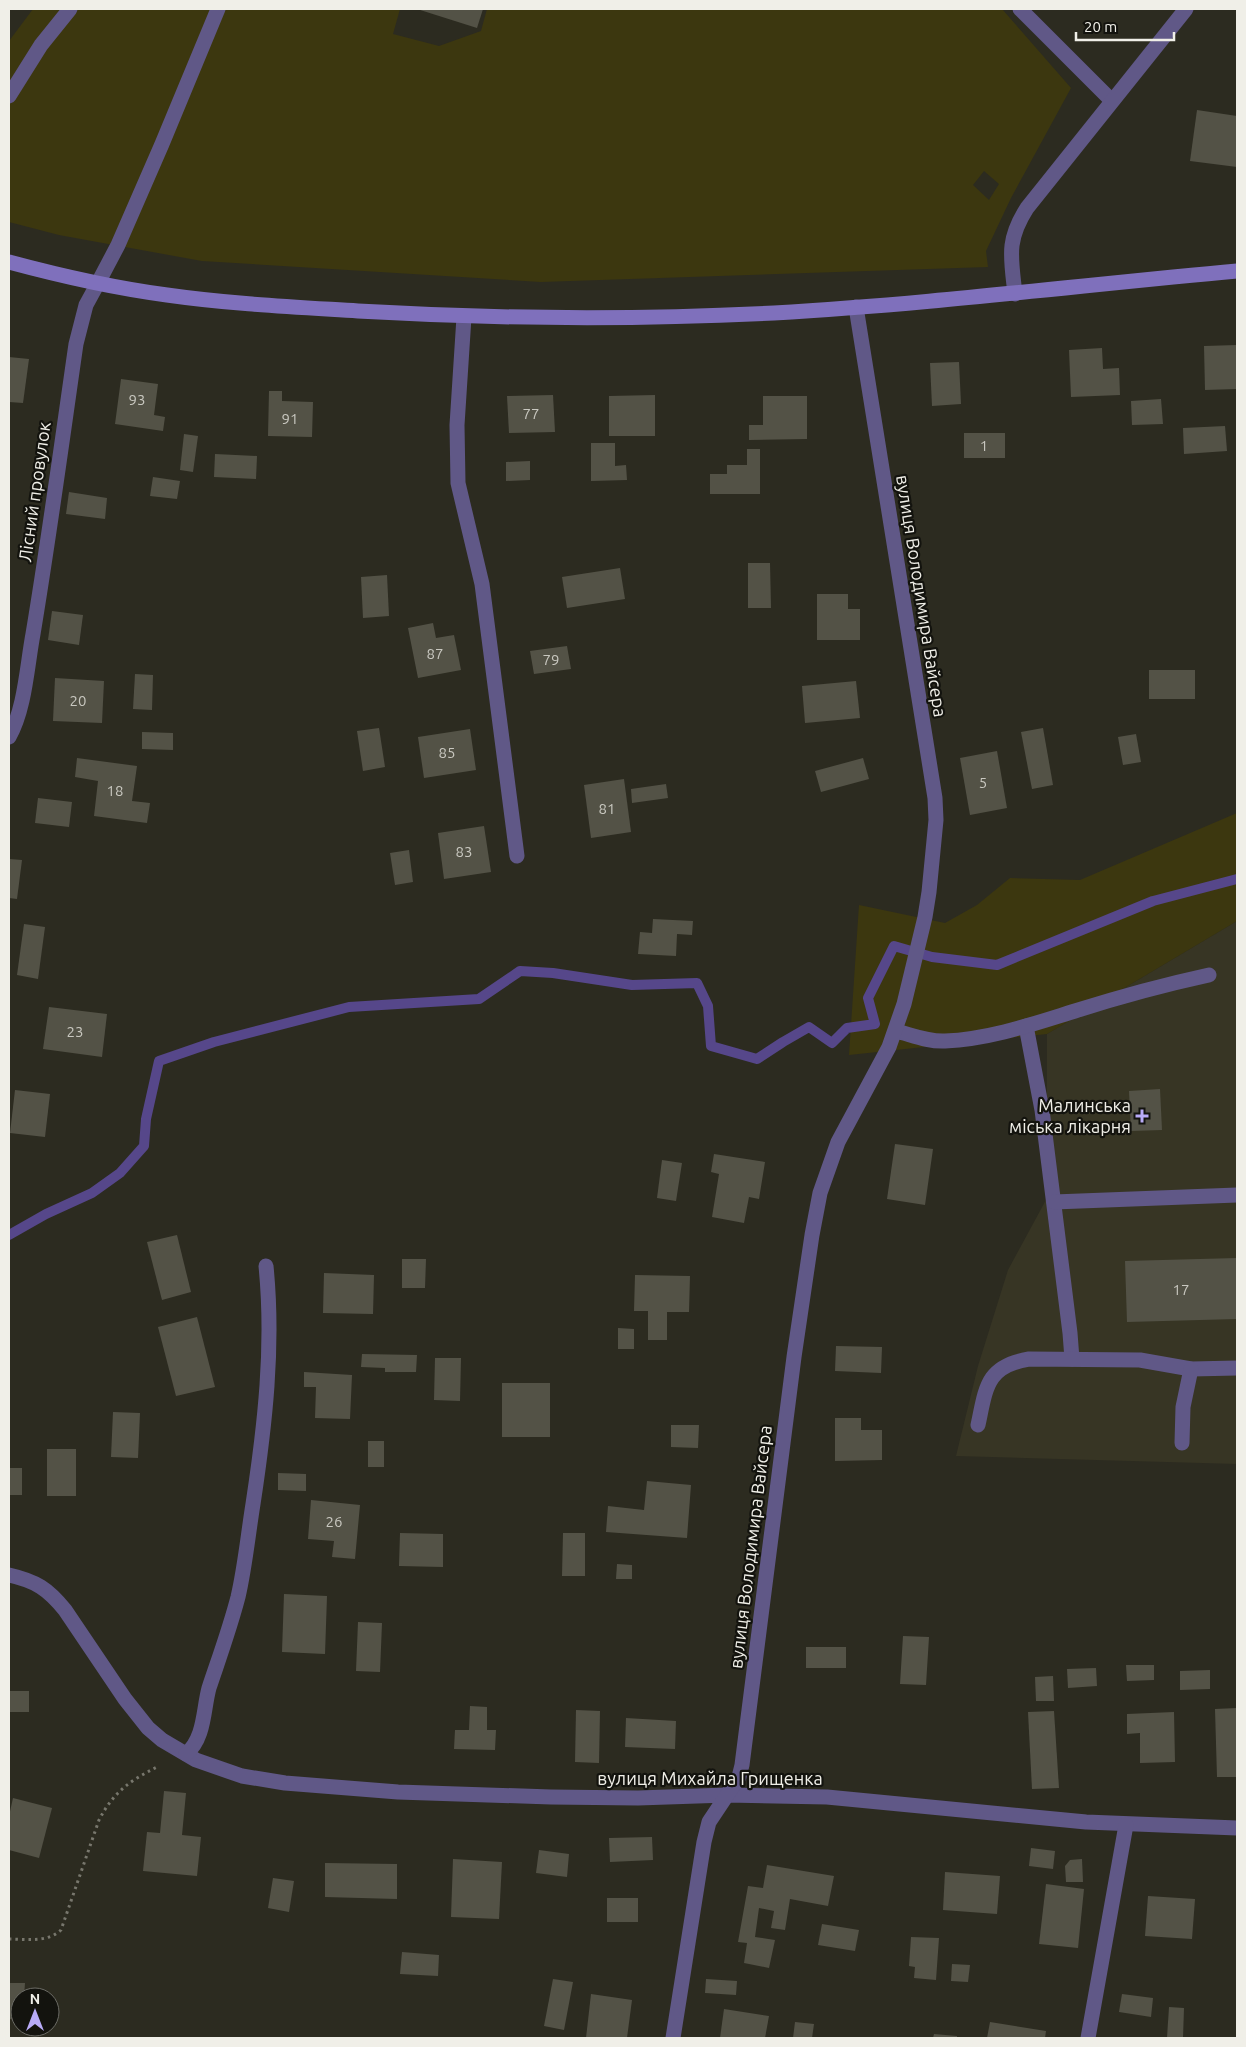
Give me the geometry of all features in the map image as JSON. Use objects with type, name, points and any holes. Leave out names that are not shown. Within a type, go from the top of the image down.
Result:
[{"type":"street","points":[[9,96],[40,45],[70,9]]},
{"type":"street","name":"Лісний провулок","points":[[9,737],[14,726],[22,695],[40,593],[76,344],[86,305],[118,245],[148,178],[218,9]]},
{"type":"street","points":[[1020,9],[1111,100]]},
{"type":"street","points":[[1015,294],[1011,248],[1018,222],[1111,100],[1186,9]]},
{"type":"street","points":[[9,262],[98,283],[164,295],[208,300],[464,317],[620,318],[755,314],[1015,294],[1237,271]]},
{"type":"street","name":"вулиця Володимира Вайсера","points":[[673,2038],[704,1842],[709,1822],[739,1777],[746,1742],[797,1340],[820,1193],[838,1142],[881,1063],[896,1031],[917,954],[929,892],[936,820],[935,798],[856,307]]},
{"type":"street","points":[[464,317],[457,425],[458,483],[482,584],[517,856]]},
{"type":"street","points":[[896,1031],[944,1041],[988,1035],[1026,1026],[1160,986],[1209,975]]},
{"type":"street","points":[[1026,1026],[1042,1110],[1072,1359]]},
{"type":"street","points":[[1054,1202],[1237,1195]]},
{"type":"street","points":[[186,1754],[192,1749],[198,1737],[207,1696],[233,1614],[243,1571],[264,1432],[267,1393],[269,1307],[266,1266]]},
{"type":"street","points":[[978,1425],[989,1382],[1005,1365],[1029,1359],[1140,1360],[1191,1369],[1237,1368]]},
{"type":"street","points":[[1182,1443],[1183,1407],[1191,1369]]},
{"type":"street","name":"вулиця Михайла Грищенка","points":[[9,1575],[44,1587],[56,1598],[138,1717],[162,1740],[186,1754],[242,1776],[285,1783],[398,1792],[638,1798],[727,1795],[827,1797],[1022,1817],[1126,1824],[1237,1828]]},
{"type":"street","points":[[1088,2038],[1126,1824]]},
{"type":"path","points":[[9,1939],[55,1936],[60,1930],[99,1820],[107,1804],[116,1793],[132,1780],[186,1754]]},
{"type":"shaded area","points":[[33,9],[400,9],[393,34],[439,46],[481,31],[487,9],[1002,9],[1071,88],[1011,198],[986,251],[988,267],[541,282],[202,261],[59,235],[9,222],[9,41]],"holes":[[[984,171],[999,184],[989,200],[973,185]]]},
{"type":"shaded area","points":[[1237,813],[1237,921],[1047,1034],[849,1055],[859,905],[945,923],[977,905],[1010,878],[1080,880]]},
{"type":"shaded area","name":"Малинська міська лікарня","points":[[1237,921],[1237,1464],[956,1456],[978,1366],[1008,1270],[1047,1198],[1047,1034]]},
{"type":"building","points":[[417,9],[483,9],[477,28]]},
{"type":"building","points":[[1197,110],[1237,116],[1237,167],[1190,161]]},
{"type":"building","points":[[1237,345],[1237,389],[1205,390],[1204,346]]},
{"type":"building","points":[[1102,348],[1103,369],[1119,368],[1120,395],[1071,397],[1069,350]]},
{"type":"building","points":[[9,357],[29,359],[23,403],[9,402]]},
{"type":"building","points":[[959,362],[961,404],[932,406],[930,363]]},
{"type":"building","points":[[121,379],[158,384],[154,415],[165,417],[163,431],[115,424]]},
{"type":"building","points":[[269,391],[282,391],[282,401],[313,402],[312,437],[268,436]]},
{"type":"building","points":[[553,395],[555,432],[509,433],[507,396]]},
{"type":"building","points":[[655,395],[655,436],[609,436],[609,396]]},
{"type":"building","points":[[763,396],[807,396],[807,439],[749,440],[749,425],[763,425]]},
{"type":"building","points":[[1161,399],[1163,424],[1132,425],[1131,401]]},
{"type":"building","points":[[1225,426],[1227,451],[1184,454],[1183,428]]},
{"type":"building","points":[[964,433],[1005,433],[1005,458],[964,458]]},
{"type":"building","points":[[184,434],[198,436],[193,472],[180,470]]},
{"type":"building","points":[[591,443],[615,443],[615,466],[626,465],[627,480],[591,481]]},
{"type":"building","points":[[747,449],[760,449],[760,494],[710,494],[710,474],[727,474],[727,465],[747,465]]},
{"type":"building","points":[[215,454],[257,456],[256,479],[214,477]]},
{"type":"building","points":[[530,461],[530,480],[506,481],[506,462]]},
{"type":"building","points":[[153,477],[180,481],[177,499],[150,496]]},
{"type":"building","points":[[69,492],[107,498],[105,519],[66,514]]},
{"type":"building","points":[[748,563],[770,563],[771,608],[748,608]]},
{"type":"building","points":[[620,568],[625,599],[567,608],[562,577]]},
{"type":"building","points":[[387,575],[389,616],[363,618],[361,577]]},
{"type":"building","points":[[817,594],[848,594],[848,609],[860,609],[860,640],[817,640]]},
{"type":"building","points":[[52,611],[83,615],[79,645],[48,640]]},
{"type":"building","points":[[433,623],[436,638],[454,635],[461,670],[418,678],[408,628]]},
{"type":"building","points":[[567,646],[571,669],[534,674],[530,651]]},
{"type":"building","points":[[1149,670],[1195,670],[1195,699],[1149,699]]},
{"type":"building","points":[[135,674],[153,675],[152,710],[133,709]]},
{"type":"building","points":[[55,678],[104,681],[102,723],[53,721]]},
{"type":"building","points":[[856,681],[860,718],[805,723],[802,686]]},
{"type":"building","points":[[379,728],[385,767],[363,771],[357,731]]},
{"type":"building","points":[[1043,728],[1053,785],[1032,789],[1021,732]]},
{"type":"building","points":[[470,729],[476,770],[424,778],[418,737]]},
{"type":"building","points":[[142,732],[173,733],[173,750],[142,749]]},
{"type":"building","points":[[1136,734],[1141,762],[1123,765],[1118,737]]},
{"type":"building","points":[[997,751],[1007,808],[970,815],[960,758]]},
{"type":"building","points":[[77,758],[137,766],[132,801],[150,803],[147,823],[94,816],[98,781],[75,777]]},
{"type":"building","points":[[863,758],[869,779],[821,792],[815,771]]},
{"type":"building","points":[[624,779],[631,832],[591,838],[584,785]]},
{"type":"building","points":[[666,784],[668,798],[632,803],[631,789]]},
{"type":"building","points":[[38,798],[72,802],[69,827],[35,823]]},
{"type":"building","points":[[484,826],[491,872],[444,879],[438,833]]},
{"type":"building","points":[[409,850],[413,882],[395,885],[390,853]]},
{"type":"building","points":[[9,859],[22,860],[17,899],[9,898]]},
{"type":"building","points":[[653,919],[693,921],[692,935],[677,934],[676,956],[638,954],[640,932],[652,933]]},
{"type":"building","points":[[24,924],[45,927],[38,979],[17,975]]},
{"type":"building","points":[[49,1007],[107,1014],[102,1057],[43,1049]]},
{"type":"building","points":[[1160,1089],[1162,1130],[1131,1131],[1129,1091]]},
{"type":"building","points":[[15,1090],[50,1094],[45,1137],[10,1133]]},
{"type":"building","points":[[895,1144],[933,1149],[925,1205],[887,1199]]},
{"type":"building","points":[[714,1154],[765,1162],[759,1199],[749,1197],[744,1223],[712,1217],[719,1174],[711,1172]]},
{"type":"building","points":[[662,1160],[682,1163],[676,1201],[657,1198]]},
{"type":"building","points":[[177,1235],[191,1292],[162,1300],[147,1242]]},
{"type":"building","points":[[1237,1258],[1237,1319],[1127,1322],[1125,1261]]},
{"type":"building","points":[[402,1259],[426,1259],[425,1288],[402,1288]]},
{"type":"building","points":[[324,1273],[374,1275],[373,1314],[323,1313]]},
{"type":"building","points":[[635,1275],[690,1276],[689,1312],[667,1312],[667,1340],[648,1340],[648,1311],[634,1311]]},
{"type":"building","points":[[197,1317],[215,1387],[176,1396],[158,1327]]},
{"type":"building","points":[[618,1328],[634,1329],[634,1349],[618,1349]]},
{"type":"building","points":[[836,1346],[882,1347],[881,1373],[835,1371]]},
{"type":"building","points":[[362,1354],[417,1355],[416,1372],[385,1372],[385,1368],[361,1367]]},
{"type":"building","points":[[435,1358],[461,1358],[460,1401],[434,1400]]},
{"type":"building","points":[[304,1372],[352,1375],[350,1419],[315,1418],[316,1387],[304,1387]]},
{"type":"building","points":[[502,1383],[550,1383],[550,1437],[502,1437]]},
{"type":"building","points":[[113,1412],[140,1413],[138,1458],[111,1457]]},
{"type":"building","points":[[835,1418],[861,1418],[861,1430],[882,1430],[882,1460],[835,1461]]},
{"type":"building","points":[[671,1425],[699,1425],[698,1448],[671,1447]]},
{"type":"building","points":[[368,1441],[384,1441],[384,1467],[368,1467]]},
{"type":"building","points":[[47,1449],[76,1449],[76,1496],[47,1496]]},
{"type":"building","points":[[9,1468],[22,1468],[22,1495],[9,1495]]},
{"type":"building","points":[[278,1473],[306,1474],[306,1491],[278,1490]]},
{"type":"building","points":[[647,1481],[691,1485],[687,1538],[606,1532],[608,1506],[644,1510]]},
{"type":"building","points":[[311,1500],[360,1505],[355,1559],[332,1557],[334,1541],[308,1539]]},
{"type":"building","points":[[400,1533],[443,1534],[443,1567],[399,1566]]},
{"type":"building","points":[[563,1533],[585,1533],[585,1576],[562,1576]]},
{"type":"building","points":[[617,1564],[632,1565],[632,1579],[616,1579]]},
{"type":"building","points":[[284,1594],[327,1596],[325,1654],[282,1652]]},
{"type":"building","points":[[358,1622],[382,1623],[380,1672],[356,1671]]},
{"type":"building","points":[[903,1636],[929,1637],[926,1685],[900,1684]]},
{"type":"building","points":[[806,1647],[846,1647],[846,1668],[806,1668]]},
{"type":"building","points":[[1126,1665],[1154,1665],[1154,1680],[1127,1681]]},
{"type":"building","points":[[1096,1668],[1097,1686],[1068,1688],[1067,1669]]},
{"type":"building","points":[[1210,1670],[1210,1689],[1180,1690],[1180,1671]]},
{"type":"building","points":[[1053,1676],[1054,1701],[1036,1701],[1035,1677]]},
{"type":"building","points":[[9,1691],[29,1691],[29,1712],[9,1712]]},
{"type":"building","points":[[470,1706],[487,1707],[487,1730],[496,1730],[495,1750],[454,1749],[455,1730],[469,1730]]},
{"type":"building","points":[[1237,1708],[1237,1777],[1217,1777],[1215,1709]]},
{"type":"building","points":[[576,1710],[600,1711],[599,1763],[575,1762]]},
{"type":"building","points":[[1054,1711],[1059,1788],[1032,1789],[1028,1712]]},
{"type":"building","points":[[1174,1712],[1175,1762],[1140,1763],[1140,1733],[1127,1734],[1127,1714]]},
{"type":"building","points":[[626,1718],[676,1721],[675,1749],[625,1747]]},
{"type":"building","points":[[164,1791],[186,1793],[182,1835],[201,1837],[197,1876],[143,1871],[147,1832],[160,1833]]},
{"type":"building","points":[[13,1798],[52,1808],[39,1858],[9,1850],[9,1816]]},
{"type":"building","points":[[652,1837],[653,1860],[610,1862],[609,1838]]},
{"type":"building","points":[[1031,1848],[1055,1851],[1053,1869],[1029,1866]]},
{"type":"building","points":[[539,1850],[569,1854],[567,1877],[536,1873]]},
{"type":"building","points":[[453,1859],[502,1862],[499,1919],[451,1917]]},
{"type":"building","points":[[1082,1859],[1083,1882],[1066,1882],[1065,1866],[1070,1860]]},
{"type":"building","points":[[325,1863],[397,1864],[397,1899],[325,1897]]},
{"type":"building","points":[[767,1865],[834,1876],[828,1906],[790,1899],[785,1930],[771,1928],[774,1911],[759,1908],[755,1937],[775,1940],[769,1968],[744,1963],[747,1943],[738,1942],[748,1886],[763,1888]]},
{"type":"building","points":[[945,1872],[1000,1876],[997,1914],[943,1910]]},
{"type":"building","points":[[273,1878],[294,1881],[289,1912],[268,1908]]},
{"type":"building","points":[[1046,1884],[1084,1889],[1078,1948],[1039,1944]]},
{"type":"building","points":[[1148,1896],[1195,1899],[1192,1939],[1145,1936]]},
{"type":"building","points":[[607,1898],[638,1898],[638,1922],[607,1922]]},
{"type":"building","points":[[822,1924],[859,1930],[855,1951],[818,1945]]},
{"type":"building","points":[[911,1937],[939,1938],[936,1980],[914,1978],[915,1967],[909,1966]]},
{"type":"building","points":[[402,1952],[439,1955],[438,1976],[400,1974]]},
{"type":"building","points":[[952,1964],[970,1965],[968,1982],[951,1981]]},
{"type":"building","points":[[553,1979],[573,1982],[564,2030],[544,2026]]},
{"type":"building","points":[[706,1979],[737,1981],[736,1995],[705,1993]]},
{"type":"building","points":[[9,1983],[25,1983],[25,1987],[10,1987],[9,2019]]},
{"type":"building","points":[[591,1994],[632,2000],[627,2038],[586,2038]]},
{"type":"building","points":[[1122,1994],[1153,1998],[1151,2017],[1119,2012]]},
{"type":"building","points":[[1169,2007],[1184,2008],[1183,2038],[1167,2038]]},
{"type":"building","points":[[724,2009],[769,2016],[765,2038],[720,2038]]},
{"type":"building","points":[[795,2022],[814,2024],[812,2038],[793,2038]]},
{"type":"building","points":[[990,2022],[1046,2031],[1045,2038],[987,2038]]},
{"type":"building","points":[[934,2034],[957,2036],[957,2038],[933,2038]]},
{"type":"waterway","points":[[9,1235],[46,1214],[92,1193],[120,1173],[144,1146],[146,1119],[159,1061],[214,1042],[349,1007],[479,999],[520,971],[553,973],[632,985],[697,983],[708,1006],[711,1046],[757,1059],[809,1027],[832,1043],[847,1028],[875,1024],[868,998],[894,946],[932,957],[997,965],[1153,901],[1237,879]]},
{"type":"place","name":"Малинська міська лікарня","points":[[1142,1116]]}]
